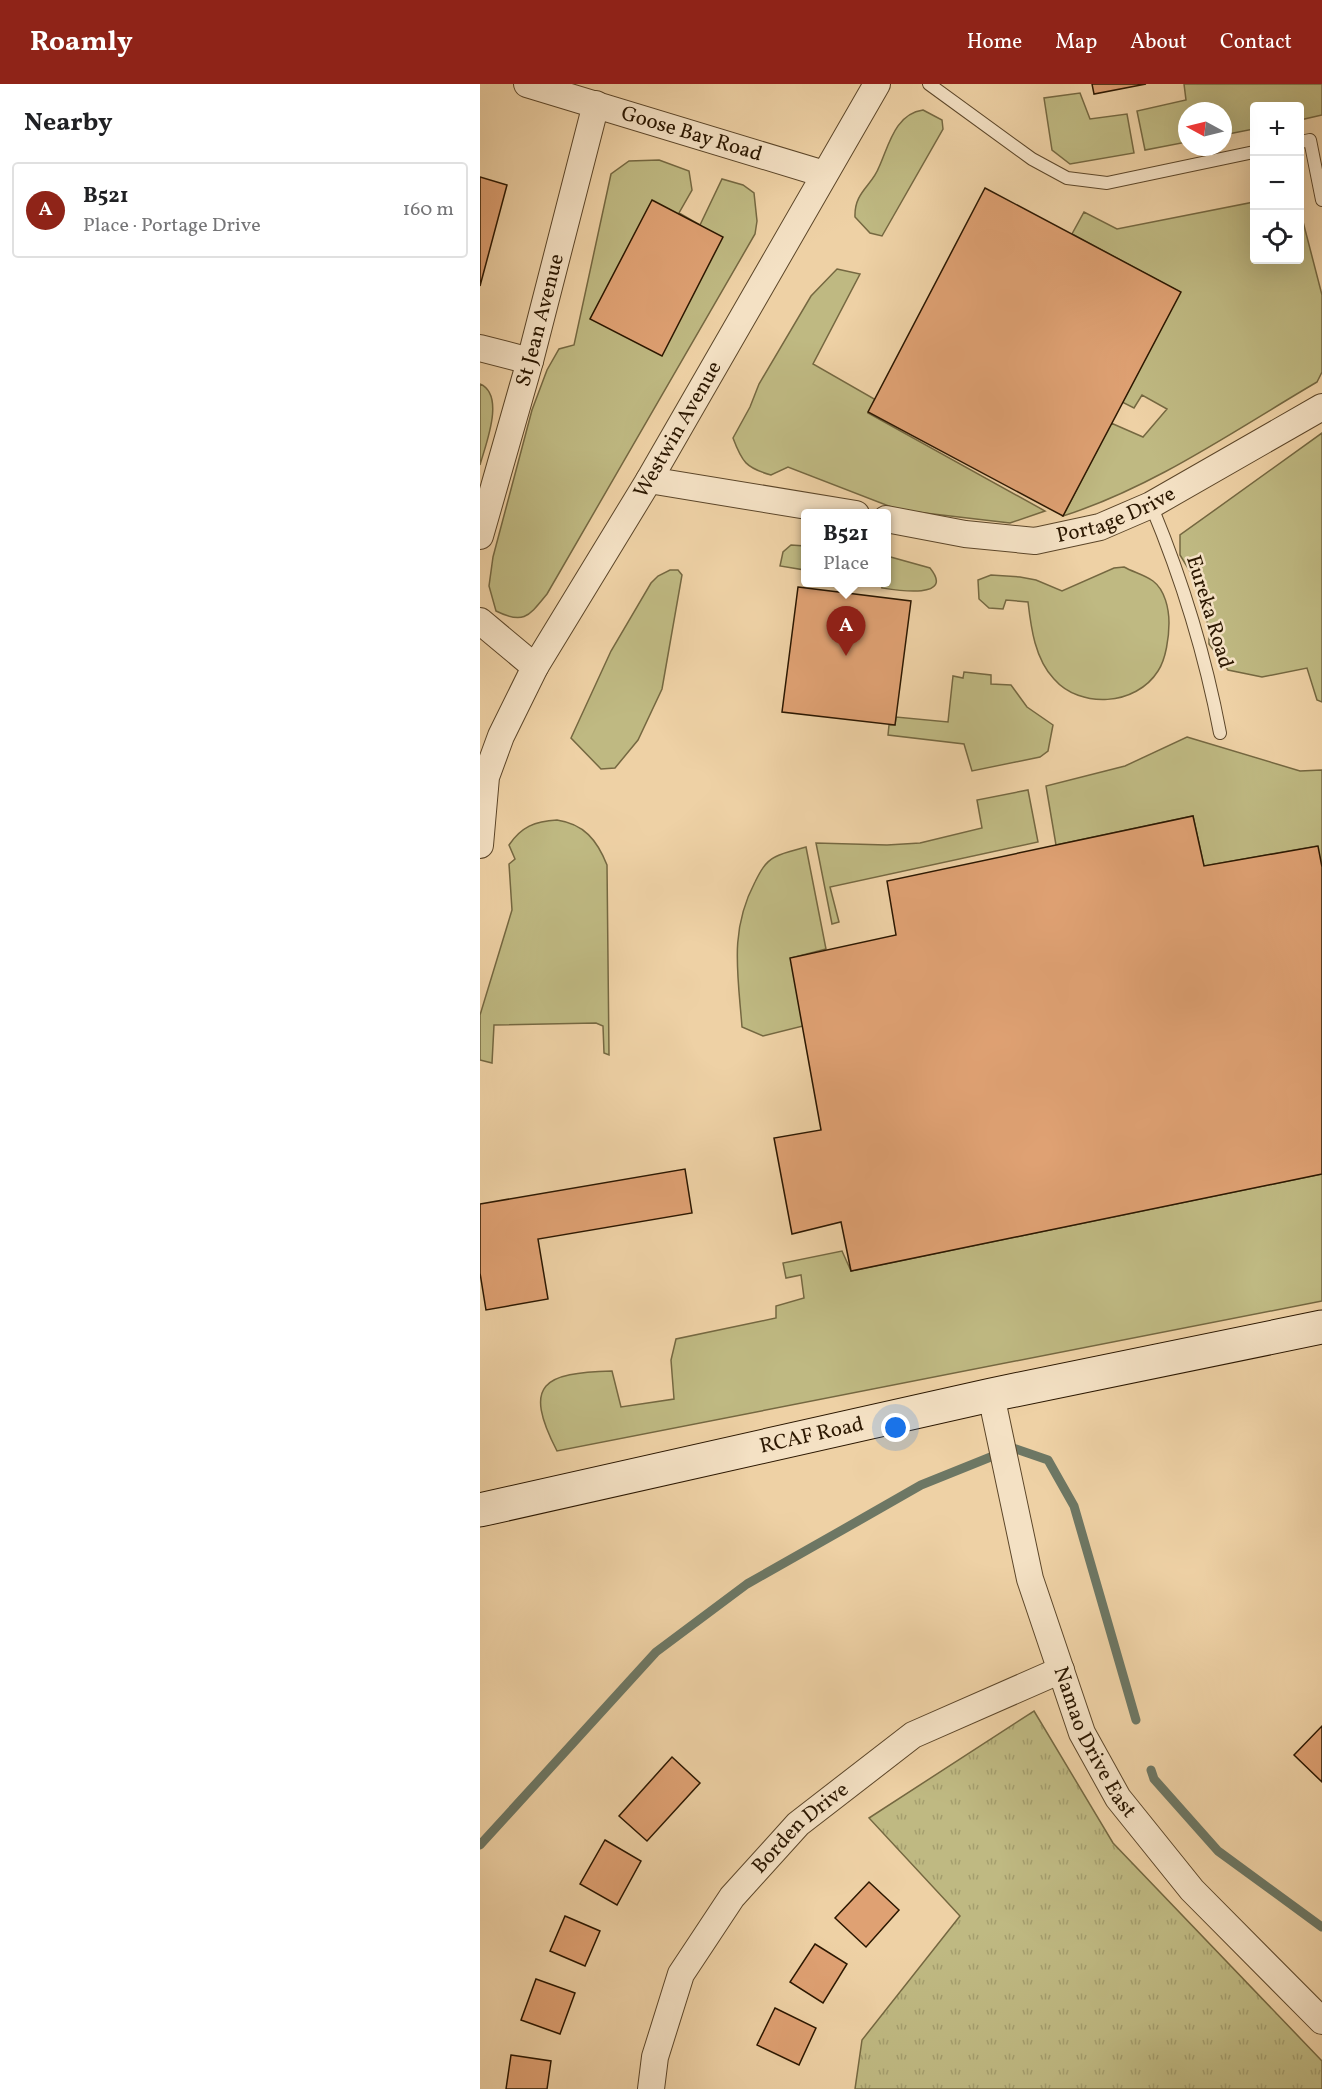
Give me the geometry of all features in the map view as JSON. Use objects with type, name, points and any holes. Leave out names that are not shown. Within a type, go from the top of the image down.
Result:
[{"type":"main road","name":"RCAF Road","points":[[480,1510],[991,1395],[1322,1327]]},
{"type":"street","name":"Goose Bay Road","points":[[526,84],[824,174]]},
{"type":"street","name":"Westwin Avenue","points":[[480,845],[483,782],[501,735],[535,667],[649,480],[877,84]]},
{"type":"street","name":"St Jean Avenue","points":[[480,536],[530,361],[596,104]]},
{"type":"street","points":[[480,348],[530,361]]},
{"type":"street","name":"Portage Drive","points":[[891,520],[965,534],[1035,541],[1100,526],[1151,505],[1322,407]]},
{"type":"street","points":[[649,480],[831,509]]},
{"type":"street","points":[[480,621],[535,667]]},
{"type":"street","name":"Namao Drive East","points":[[991,1395],[1005,1471],[1030,1579],[1082,1733],[1118,1798],[1192,1890],[1322,2021]]},
{"type":"street","name":"Borden Drive","points":[[651,2089],[655,2057],[681,1974],[732,1897],[798,1824],[913,1735],[1061,1670]]},
{"type":"lane","points":[[929,84],[1032,159],[1067,178],[1107,183],[1250,153]]},
{"type":"lane","points":[[1304,141],[1310,140],[1322,200]]},
{"type":"lane","name":"Eureka Road","points":[[1151,505],[1170,550],[1208,669],[1220,733]]},
{"type":"green space","points":[[1184,84],[1322,84],[1322,115],[1304,119],[1304,102],[1250,102],[1250,130],[1232,133],[1232,102],[1178,102],[1178,144],[1145,150],[1137,111],[1186,100]]},
{"type":"green space","points":[[1080,93],[1090,119],[1127,114],[1134,153],[1070,164],[1052,150],[1044,98]]},
{"type":"green space","points":[[923,110],[942,120],[943,129],[882,236],[870,233],[855,217],[857,201],[876,174],[899,124],[913,113]]},
{"type":"green space","points":[[659,160],[689,171],[692,190],[679,213],[700,225],[722,179],[743,185],[754,193],[757,221],[755,234],[547,594],[525,616],[520,618],[505,615],[496,611],[489,586],[493,557],[532,410],[547,370],[559,349],[574,345],[611,174],[629,161]]},
{"type":"green space","points":[[1250,203],[1250,264],[1304,264],[1304,225],[1322,295],[1322,372],[1317,382],[1162,474],[1097,504],[1063,516],[1111,423],[1143,437],[1167,409],[1142,395],[1134,408],[1122,402],[1180,292],[1072,234],[1084,212],[1117,229]]},
{"type":"green space","points":[[837,269],[860,274],[813,364],[876,400],[868,413],[1045,511],[1010,523],[899,510],[788,467],[771,475],[756,470],[746,463],[733,438],[750,407],[759,384],[811,296]]},
{"type":"green space","points":[[480,384],[488,390],[493,409],[492,422],[480,465]]},
{"type":"green space","points":[[1322,433],[1322,702],[1317,700],[1307,668],[1262,677],[1228,670],[1209,644],[1209,629],[1201,599],[1191,573],[1180,555],[1180,535]]},
{"type":"green space","points":[[791,545],[801,546],[801,569],[780,566],[783,552]]},
{"type":"green space","points":[[891,557],[930,568],[936,578],[935,585],[921,591],[882,588],[891,587]]},
{"type":"green space","points":[[1124,567],[1153,581],[1161,589],[1166,600],[1169,623],[1166,648],[1158,671],[1148,683],[1122,697],[1093,699],[1065,689],[1048,671],[1038,653],[1028,602],[1006,600],[1003,609],[989,608],[979,599],[978,580],[991,575],[1036,580],[1062,591],[1114,568]]},
{"type":"green space","points":[[670,570],[678,570],[682,575],[662,689],[638,740],[615,768],[601,769],[571,738],[611,651],[651,583],[658,576]]},
{"type":"green space","points":[[964,672],[991,675],[991,684],[1011,685],[1027,707],[1053,725],[1048,751],[1040,757],[972,771],[964,744],[888,735],[889,725],[895,725],[896,717],[948,722],[953,676],[963,678]]},
{"type":"green space","points":[[1187,737],[1300,771],[1322,770],[1322,867],[1317,846],[1204,866],[1193,816],[1056,845],[1046,786],[1125,766]]},
{"type":"green space","points":[[1028,790],[1038,842],[830,887],[839,922],[832,924],[816,843],[887,845],[920,843],[982,828],[977,800]]},
{"type":"green space","points":[[557,820],[582,829],[599,848],[607,865],[609,1055],[604,1053],[603,1026],[596,1023],[494,1025],[492,1063],[480,1060],[480,1015],[512,910],[509,864],[515,859],[509,845],[529,826]]},
{"type":"green space","points":[[806,847],[826,949],[791,958],[803,1026],[763,1036],[742,1027],[737,953],[741,918],[755,882],[766,864],[786,852]]},
{"type":"green space","points":[[1322,1174],[1322,1301],[557,1451],[541,1410],[541,1396],[546,1386],[555,1379],[589,1372],[612,1371],[621,1407],[674,1399],[671,1360],[676,1339],[776,1318],[776,1306],[804,1298],[801,1275],[786,1278],[783,1263],[842,1251],[851,1271]]},
{"type":"green space","points":[[1034,1711],[1113,1843],[1322,2061],[1322,2089],[855,2089],[862,2040],[960,1916],[869,1818]]},
{"type":"building","points":[[1092,84],[1146,84],[1094,94]]},
{"type":"building","points":[[480,177],[507,185],[480,286]]},
{"type":"building","points":[[985,188],[1181,292],[1063,516],[868,412]]},
{"type":"building","points":[[652,200],[723,237],[662,356],[590,319]]},
{"type":"building","points":[[798,587],[911,601],[895,725],[782,712]]},
{"type":"building","points":[[1193,816],[1204,866],[1318,846],[1322,867],[1322,1174],[851,1271],[841,1222],[792,1234],[774,1138],[821,1130],[790,958],[896,935],[887,881]]},
{"type":"building","points":[[685,1169],[692,1213],[538,1239],[548,1299],[486,1310],[480,1273],[480,1204]]},
{"type":"building","points":[[1322,1726],[1322,1782],[1294,1755]]},
{"type":"building","points":[[672,1757],[700,1783],[647,1841],[619,1816]]},
{"type":"building","points":[[605,1840],[641,1861],[617,1905],[580,1884]]},
{"type":"building","points":[[869,1882],[899,1910],[866,1947],[835,1918]]},
{"type":"building","points":[[565,1916],[600,1931],[585,1966],[550,1951]]},
{"type":"building","points":[[815,1944],[847,1964],[823,2003],[790,1982]]},
{"type":"building","points":[[536,1979],[575,1993],[560,2034],[521,2020]]},
{"type":"building","points":[[775,2008],[816,2028],[799,2065],[757,2045]]},
{"type":"building","points":[[511,2055],[551,2061],[547,2089],[506,2089]]},
{"type":"waterway","points":[[480,1845],[656,1652],[747,1584],[921,1485],[1013,1448],[1048,1460],[1074,1506],[1136,1720]]},
{"type":"waterway","points":[[1151,1770],[1154,1779],[1218,1851],[1322,1927]]},
{"type":"place","name":"B521","points":[[846,656]]}]
